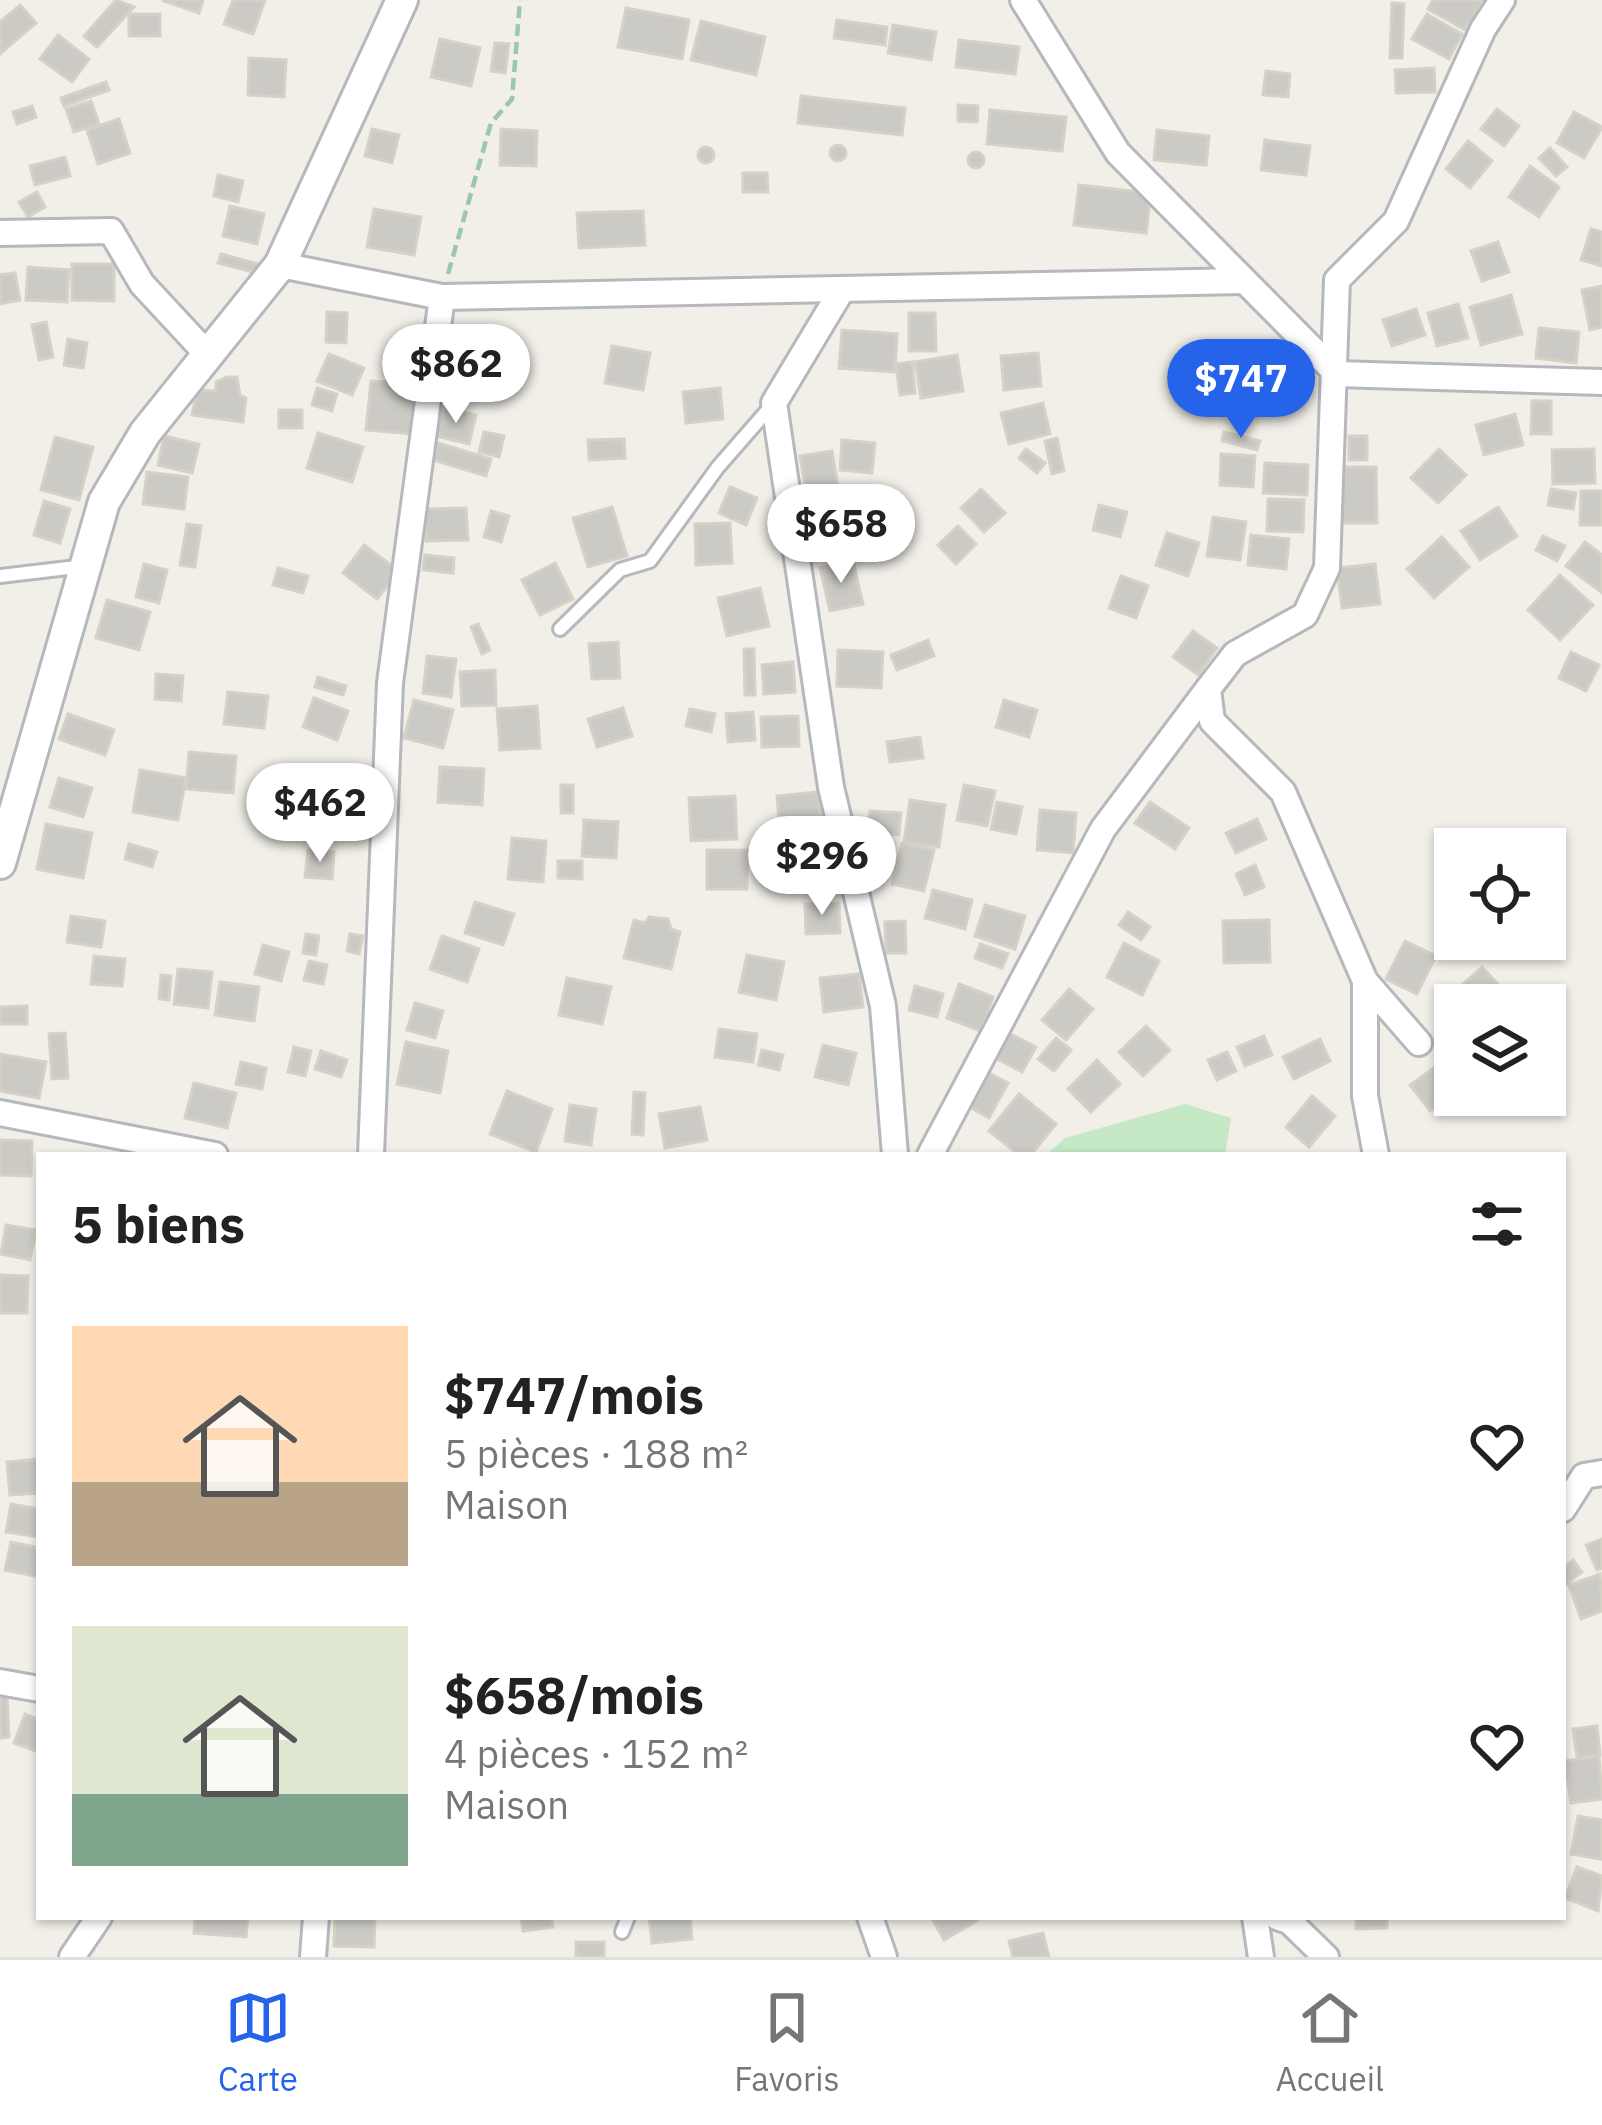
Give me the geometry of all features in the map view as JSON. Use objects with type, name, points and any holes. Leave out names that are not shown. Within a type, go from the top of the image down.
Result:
[{"type":"street","points":[[0,863],[104,502],[145,433],[280,265],[402,0]]},
{"type":"street","points":[[1023,0],[1118,153],[1337,374],[1602,382]]},
{"type":"street","points":[[932,1152],[1103,829],[1235,654],[1305,616],[1327,568],[1337,280],[1396,221],[1484,29],[1502,0]]},
{"type":"street","points":[[0,233],[111,231],[142,284],[208,355]]},
{"type":"street","points":[[280,265],[442,297],[841,293],[1244,280]]},
{"type":"street","points":[[841,293],[774,403],[830,787],[883,1006],[895,1152]]},
{"type":"street","points":[[370,1152],[390,683],[442,297]]},
{"type":"street","points":[[1208,689],[1212,721],[1283,792],[1364,981],[1419,1043]]},
{"type":"street","points":[[1364,981],[1365,1096],[1375,1152]]},
{"type":"street","points":[[0,1113],[200,1152]]},
{"type":"street","points":[[1566,1504],[1584,1477],[1602,1473]]},
{"type":"street","points":[[0,1682],[36,1688]]},
{"type":"street","points":[[72,1957],[97,1920]]},
{"type":"street","points":[[313,1957],[316,1920]]},
{"type":"street","points":[[871,1920],[884,1957]]},
{"type":"street","points":[[1255,1920],[1261,1957]]},
{"type":"street","points":[[1284,1920],[1326,1957]]},
{"type":"lane","points":[[560,629],[620,571],[650,561],[718,467],[774,403]]},
{"type":"lane","points":[[0,576],[86,566]]},
{"type":"lane","points":[[622,1932],[627,1920]]},
{"type":"path","points":[[442,297],[483,145],[491,123],[512,99],[520,0]]},
{"type":"green space","points":[[1185,1104],[1231,1118],[1225,1152],[1049,1152],[1065,1138]]},
{"type":"building","points":[[116,0],[134,7],[97,47],[84,36]]},
{"type":"building","points":[[162,0],[203,0],[199,13]]},
{"type":"building","points":[[233,0],[265,0],[253,34],[224,24]]},
{"type":"building","points":[[1433,0],[1483,0],[1465,30],[1428,9]]},
{"type":"building","points":[[1392,3],[1404,4],[1402,58],[1390,58]]},
{"type":"building","points":[[20,5],[36,23],[0,54],[0,22]]},
{"type":"building","points":[[626,8],[689,20],[682,59],[618,47]]},
{"type":"building","points":[[129,14],[160,14],[160,36],[129,36]]},
{"type":"building","points":[[1427,14],[1462,34],[1449,59],[1412,39]]},
{"type":"building","points":[[837,20],[887,27],[885,45],[834,38]]},
{"type":"building","points":[[701,21],[765,37],[756,75],[691,60]]},
{"type":"building","points":[[893,25],[936,32],[931,60],[888,53]]},
{"type":"building","points":[[58,35],[89,59],[72,82],[40,59]]},
{"type":"building","points":[[440,39],[480,48],[471,86],[431,77]]},
{"type":"building","points":[[959,40],[1019,47],[1015,74],[956,67]]},
{"type":"building","points":[[495,43],[509,44],[505,73],[491,71]]},
{"type":"building","points":[[249,58],[286,60],[284,97],[248,95]]},
{"type":"building","points":[[1434,68],[1435,92],[1396,93],[1395,70]]},
{"type":"building","points":[[1266,71],[1290,74],[1288,97],[1263,95]]},
{"type":"building","points":[[106,82],[109,90],[64,106],[61,98]]},
{"type":"building","points":[[801,96],[905,108],[902,135],[798,123]]},
{"type":"building","points":[[91,101],[99,124],[74,132],[66,109]]},
{"type":"building","points":[[958,105],[978,106],[977,122],[958,121]]},
{"type":"building","points":[[32,106],[36,117],[17,124],[13,112]]},
{"type":"building","points":[[1497,109],[1519,126],[1504,146],[1481,129]]},
{"type":"building","points":[[990,110],[1066,117],[1062,151],[987,144]]},
{"type":"building","points":[[1574,112],[1602,127],[1584,158],[1557,143]]},
{"type":"building","points":[[119,119],[130,153],[98,164],[87,130]]},
{"type":"building","points":[[372,129],[399,135],[392,163],[365,156]]},
{"type":"building","points":[[501,129],[537,131],[536,166],[500,165]]},
{"type":"building","points":[[1157,130],[1209,136],[1206,165],[1154,160]]},
{"type":"building","points":[[1265,140],[1310,146],[1306,175],[1261,170]]},
{"type":"building","points":[[1468,141],[1492,161],[1470,188],[1446,169]]},
{"type":"building","points":[[838,145],[846,153],[838,161],[830,153]]},
{"type":"building","points":[[706,147],[714,155],[706,163],[698,155]]},
{"type":"building","points":[[1550,148],[1567,167],[1556,176],[1539,158]]},
{"type":"building","points":[[976,152],[984,160],[976,168],[968,160]]},
{"type":"building","points":[[65,157],[70,176],[35,185],[30,166]]},
{"type":"building","points":[[1530,166],[1559,187],[1539,217],[1509,197]]},
{"type":"building","points":[[743,173],[767,173],[768,192],[743,192]]},
{"type":"building","points":[[218,175],[243,181],[238,202],[214,196]]},
{"type":"building","points":[[1079,185],[1151,193],[1146,233],[1074,225]]},
{"type":"building","points":[[37,192],[45,207],[28,217],[19,202]]},
{"type":"building","points":[[230,206],[264,214],[257,244],[223,236]]},
{"type":"building","points":[[374,209],[421,217],[414,255],[367,247]]},
{"type":"building","points":[[643,211],[645,245],[579,248],[577,213]]},
{"type":"building","points":[[1591,229],[1602,232],[1602,266],[1581,260]]},
{"type":"building","points":[[1498,242],[1509,272],[1482,281],[1471,251]]},
{"type":"building","points":[[221,254],[259,264],[256,273],[218,263]]},
{"type":"building","points":[[72,264],[114,264],[114,301],[72,300]]},
{"type":"building","points":[[28,267],[69,270],[67,302],[26,300]]},
{"type":"building","points":[[15,273],[20,300],[0,304],[0,275]]},
{"type":"building","points":[[1602,286],[1602,327],[1590,330],[1582,290]]},
{"type":"building","points":[[1511,295],[1522,334],[1481,345],[1470,307]]},
{"type":"building","points":[[1458,304],[1468,338],[1437,346],[1428,313]]},
{"type":"building","points":[[1416,309],[1425,335],[1392,346],[1383,320]]},
{"type":"building","points":[[327,312],[347,313],[346,343],[326,342]]},
{"type":"building","points":[[909,313],[935,313],[936,351],[909,351]]},
{"type":"building","points":[[46,322],[53,357],[39,360],[32,325]]},
{"type":"building","points":[[1539,328],[1579,332],[1576,363],[1536,358]]},
{"type":"building","points":[[842,330],[897,334],[895,372],[839,368]]},
{"type":"building","points":[[68,339],[87,343],[83,368],[64,365]]},
{"type":"building","points":[[612,346],[650,353],[643,390],[605,383]]},
{"type":"building","points":[[1257,350],[1265,370],[1250,375],[1243,356]]},
{"type":"building","points":[[1038,353],[1041,386],[1004,390],[1001,356]]},
{"type":"building","points":[[329,354],[364,368],[352,395],[317,381]]},
{"type":"building","points":[[957,355],[963,391],[921,398],[915,362]]},
{"type":"building","points":[[912,362],[915,393],[900,395],[896,364]]},
{"type":"building","points":[[237,377],[240,395],[246,398],[243,422],[192,415],[197,390],[216,391],[216,382]]},
{"type":"building","points":[[371,381],[417,384],[413,434],[366,430]]},
{"type":"building","points":[[317,388],[337,394],[332,411],[312,405]]},
{"type":"building","points":[[720,388],[723,419],[686,423],[683,392]]},
{"type":"building","points":[[1532,401],[1551,401],[1551,434],[1531,434]]},
{"type":"building","points":[[1043,403],[1050,434],[1009,444],[1001,413]]},
{"type":"building","points":[[442,407],[476,415],[469,444],[435,436]]},
{"type":"building","points":[[279,410],[302,410],[302,428],[279,428]]},
{"type":"building","points":[[1515,414],[1523,445],[1484,455],[1476,425]]},
{"type":"building","points":[[484,432],[504,436],[499,457],[479,452]]},
{"type":"building","points":[[1224,432],[1260,441],[1257,450],[1222,441]]},
{"type":"building","points":[[318,433],[363,447],[352,482],[307,468]]},
{"type":"building","points":[[164,436],[199,444],[192,473],[158,465]]},
{"type":"building","points":[[1349,436],[1367,436],[1367,460],[1349,460]]},
{"type":"building","points":[[55,437],[93,447],[79,500],[41,490]]},
{"type":"building","points":[[1057,438],[1064,471],[1052,474],[1045,441]]},
{"type":"building","points":[[624,439],[625,458],[589,460],[588,440]]},
{"type":"building","points":[[842,440],[875,443],[872,473],[840,470]]},
{"type":"building","points":[[438,443],[491,459],[486,476],[433,460]]},
{"type":"building","points":[[1026,449],[1045,463],[1037,473],[1019,458]]},
{"type":"building","points":[[1439,449],[1466,475],[1438,503],[1411,478]]},
{"type":"building","points":[[1594,449],[1595,483],[1553,484],[1552,450]]},
{"type":"building","points":[[832,451],[839,493],[807,498],[800,456]]},
{"type":"building","points":[[1221,454],[1255,456],[1253,487],[1220,485]]},
{"type":"building","points":[[1265,463],[1308,465],[1307,495],[1263,493]]},
{"type":"building","points":[[1338,467],[1376,467],[1377,523],[1339,523]]},
{"type":"building","points":[[147,472],[188,477],[184,509],[143,504]]},
{"type":"building","points":[[730,487],[757,498],[746,525],[719,513]]},
{"type":"building","points":[[981,489],[1005,513],[984,532],[961,508]]},
{"type":"building","points":[[1551,489],[1576,493],[1573,509],[1548,505]]},
{"type":"building","points":[[1581,491],[1602,491],[1602,525],[1580,525]]},
{"type":"building","points":[[1268,499],[1304,500],[1303,532],[1267,531]]},
{"type":"building","points":[[44,501],[70,509],[60,543],[34,535]]},
{"type":"building","points":[[1099,505],[1127,512],[1120,537],[1093,530]]},
{"type":"building","points":[[612,507],[627,556],[588,567],[573,518]]},
{"type":"building","points":[[1498,507],[1517,536],[1480,560],[1461,531]]},
{"type":"building","points":[[466,508],[468,540],[426,541],[425,509]]},
{"type":"building","points":[[491,511],[509,516],[501,542],[484,537]]},
{"type":"building","points":[[847,513],[853,541],[816,550],[809,521]]},
{"type":"building","points":[[1213,517],[1246,522],[1240,560],[1207,556]]},
{"type":"building","points":[[730,523],[732,563],[696,565],[695,524]]},
{"type":"building","points":[[187,524],[201,526],[195,567],[180,565]]},
{"type":"building","points":[[958,526],[976,544],[956,564],[938,545]]},
{"type":"building","points":[[1167,533],[1199,543],[1188,576],[1156,565]]},
{"type":"building","points":[[1251,535],[1289,539],[1286,569],[1248,565]]},
{"type":"building","points":[[1543,536],[1565,546],[1557,561],[1536,550]]},
{"type":"building","points":[[1442,537],[1469,567],[1434,598],[1407,569]]},
{"type":"building","points":[[1585,542],[1602,555],[1601,592],[1566,566]]},
{"type":"building","points":[[364,545],[399,571],[377,599],[343,573]]},
{"type":"building","points":[[425,555],[454,558],[453,573],[423,570]]},
{"type":"building","points":[[853,561],[863,604],[830,611],[820,568]]},
{"type":"building","points":[[555,563],[573,599],[540,615],[522,580]]},
{"type":"building","points":[[144,564],[167,570],[159,603],[136,597]]},
{"type":"building","points":[[1375,564],[1380,604],[1342,608],[1337,568]]},
{"type":"building","points":[[278,568],[308,576],[303,593],[273,585]]},
{"type":"building","points":[[1560,575],[1593,605],[1560,640],[1528,610]]},
{"type":"building","points":[[1121,576],[1148,586],[1136,618],[1109,608]]},
{"type":"building","points":[[760,588],[769,626],[727,636],[718,598]]},
{"type":"building","points":[[107,600],[150,612],[139,650],[96,638]]},
{"type":"building","points":[[478,624],[490,650],[482,654],[471,627]]},
{"type":"building","points":[[1193,631],[1217,648],[1198,675],[1173,657]]},
{"type":"building","points":[[928,640],[934,656],[897,670],[891,655]]},
{"type":"building","points":[[618,642],[620,678],[592,679],[589,644]]},
{"type":"building","points":[[744,649],[754,649],[755,695],[745,695]]},
{"type":"building","points":[[838,650],[883,652],[881,688],[837,686]]},
{"type":"building","points":[[1571,652],[1599,665],[1586,691],[1559,678]]},
{"type":"building","points":[[427,656],[456,659],[451,697],[423,693]]},
{"type":"building","points":[[793,662],[795,692],[764,694],[762,665]]},
{"type":"building","points":[[495,670],[496,705],[462,706],[460,672]]},
{"type":"building","points":[[156,674],[183,676],[181,701],[155,699]]},
{"type":"building","points":[[318,677],[346,686],[343,695],[315,687]]},
{"type":"building","points":[[228,692],[268,696],[264,728],[224,724]]},
{"type":"building","points":[[314,698],[348,711],[337,740],[303,727]]},
{"type":"building","points":[[414,700],[453,710],[443,748],[404,738]]},
{"type":"building","points":[[1004,700],[1037,710],[1029,737],[996,727]]},
{"type":"building","points":[[537,706],[540,748],[500,750],[497,709]]},
{"type":"building","points":[[623,708],[632,736],[597,747],[588,719]]},
{"type":"building","points":[[690,709],[715,714],[711,732],[686,726]]},
{"type":"building","points":[[753,712],[755,740],[728,742],[726,714]]},
{"type":"building","points":[[68,714],[114,730],[105,755],[59,739]]},
{"type":"building","points":[[798,716],[799,746],[762,747],[761,717]]},
{"type":"building","points":[[920,737],[923,758],[890,762],[887,742]]},
{"type":"building","points":[[189,752],[236,756],[233,793],[186,789]]},
{"type":"building","points":[[294,766],[330,769],[327,807],[291,803]]},
{"type":"building","points":[[440,767],[484,769],[482,805],[438,802]]},
{"type":"building","points":[[140,770],[186,778],[178,820],[133,812]]},
{"type":"building","points":[[59,778],[92,788],[83,817],[50,807]]},
{"type":"building","points":[[561,785],[573,785],[573,813],[561,813]]},
{"type":"building","points":[[964,785],[995,791],[987,826],[957,820]]},
{"type":"building","points":[[818,792],[822,830],[780,833],[777,796]]},
{"type":"building","points":[[735,796],[737,839],[691,841],[689,798]]},
{"type":"building","points":[[910,800],[945,805],[939,847],[904,842]]},
{"type":"building","points":[[997,802],[1022,807],[1016,834],[991,829]]},
{"type":"building","points":[[1150,802],[1189,828],[1175,849],[1135,823]]},
{"type":"building","points":[[1040,810],[1076,813],[1073,853],[1037,850]]},
{"type":"building","points":[[870,811],[901,813],[899,835],[868,833]]},
{"type":"building","points":[[1257,819],[1266,839],[1236,853],[1226,833]]},
{"type":"building","points":[[584,820],[618,822],[616,858],[582,856]]},
{"type":"building","points":[[46,824],[92,833],[83,878],[37,869]]},
{"type":"building","points":[[512,838],[546,841],[543,882],[508,879]]},
{"type":"building","points":[[902,843],[934,850],[924,891],[892,884]]},
{"type":"building","points":[[129,844],[157,852],[152,867],[125,859]]},
{"type":"building","points":[[308,850],[334,852],[332,879],[305,877]]},
{"type":"building","points":[[707,850],[747,850],[747,889],[707,889]]},
{"type":"building","points":[[558,861],[582,861],[582,879],[558,878]]},
{"type":"building","points":[[1255,865],[1264,887],[1245,895],[1236,874]]},
{"type":"building","points":[[933,890],[972,900],[965,929],[925,918]]},
{"type":"building","points":[[475,902],[514,914],[503,945],[465,933]]},
{"type":"building","points":[[839,903],[840,933],[806,934],[805,904]]},
{"type":"building","points":[[985,905],[1025,916],[1015,949],[975,936]]},
{"type":"building","points":[[1128,912],[1150,927],[1141,940],[1119,925]]},
{"type":"building","points":[[71,916],[105,921],[101,947],[67,942]]},
{"type":"building","points":[[649,917],[668,919],[671,929],[680,932],[671,969],[624,958],[634,920],[645,923]]},
{"type":"building","points":[[1269,920],[1270,962],[1224,963],[1223,921]]},
{"type":"building","points":[[905,921],[906,953],[886,953],[885,922]]},
{"type":"building","points":[[306,934],[319,936],[316,955],[303,953]]},
{"type":"building","points":[[350,934],[363,936],[359,954],[347,951]]},
{"type":"building","points":[[442,936],[479,949],[467,982],[430,969]]},
{"type":"building","points":[[1405,941],[1434,955],[1417,994],[1386,979]]},
{"type":"building","points":[[1124,943],[1159,961],[1142,995],[1107,977]]},
{"type":"building","points":[[980,944],[1008,954],[1002,968],[975,958]]},
{"type":"building","points":[[263,945],[289,952],[281,981],[255,974]]},
{"type":"building","points":[[747,955],[784,962],[776,1000],[739,992]]},
{"type":"building","points":[[94,956],[125,959],[122,986],[91,984]]},
{"type":"building","points":[[309,961],[327,965],[323,984],[304,980]]},
{"type":"building","points":[[1482,967],[1498,984],[1463,984]]},
{"type":"building","points":[[178,969],[212,972],[208,1008],[174,1004]]},
{"type":"building","points":[[859,974],[863,1007],[824,1012],[820,978]]},
{"type":"building","points":[[161,975],[171,976],[169,1000],[159,999]]},
{"type":"building","points":[[567,978],[611,987],[602,1024],[559,1015]]},
{"type":"building","points":[[220,982],[259,987],[254,1021],[215,1015]]},
{"type":"building","points":[[959,984],[993,997],[981,1031],[947,1018]]},
{"type":"building","points":[[915,986],[943,994],[937,1017],[909,1010]]},
{"type":"building","points":[[1069,989],[1093,1009],[1066,1040],[1042,1020]]},
{"type":"building","points":[[415,1003],[443,1011],[435,1038],[407,1030]]},
{"type":"building","points":[[27,1006],[27,1024],[0,1024],[0,1007]]},
{"type":"building","points":[[1146,1026],[1170,1050],[1143,1076],[1119,1052]]},
{"type":"building","points":[[719,1029],[757,1034],[753,1062],[715,1057]]},
{"type":"building","points":[[65,1033],[68,1078],[52,1079],[49,1034]]},
{"type":"building","points":[[1009,1033],[1036,1047],[1022,1072],[995,1058]]},
{"type":"building","points":[[1264,1036],[1272,1055],[1245,1066],[1237,1047]]},
{"type":"building","points":[[1056,1038],[1071,1050],[1054,1071],[1038,1059]]},
{"type":"building","points":[[1320,1039],[1330,1061],[1294,1079],[1283,1057]]},
{"type":"building","points":[[406,1042],[448,1051],[440,1093],[397,1084]]},
{"type":"building","points":[[823,1045],[856,1053],[848,1085],[815,1077]]},
{"type":"building","points":[[294,1047],[311,1051],[305,1076],[288,1072]]},
{"type":"building","points":[[762,1050],[783,1055],[779,1070],[758,1065]]},
{"type":"building","points":[[321,1051],[347,1060],[341,1077],[315,1069]]},
{"type":"building","points":[[1227,1052],[1236,1071],[1217,1080],[1208,1060]]},
{"type":"building","points":[[0,1054],[46,1062],[39,1098],[0,1091]]},
{"type":"building","points":[[1097,1060],[1120,1084],[1091,1112],[1068,1089]]},
{"type":"building","points":[[241,1062],[266,1068],[262,1089],[236,1084]]},
{"type":"building","points":[[1434,1068],[1434,1108],[1430,1111],[1410,1085]]},
{"type":"building","points":[[989,1073],[1008,1083],[989,1118],[971,1108]]},
{"type":"building","points":[[194,1083],[236,1093],[227,1128],[185,1118]]},
{"type":"building","points":[[507,1091],[552,1109],[536,1152],[490,1134]]},
{"type":"building","points":[[634,1092],[645,1093],[643,1135],[632,1134]]},
{"type":"building","points":[[1019,1094],[1056,1124],[1033,1152],[1015,1152],[989,1131]]},
{"type":"building","points":[[1312,1096],[1335,1116],[1309,1147],[1286,1127]]},
{"type":"building","points":[[570,1105],[596,1109],[591,1145],[565,1141]]},
{"type":"building","points":[[700,1107],[707,1140],[665,1148],[659,1114]]},
{"type":"building","points":[[0,1140],[32,1141],[31,1176],[0,1175]]},
{"type":"building","points":[[6,1225],[36,1230],[30,1260],[1,1254]]},
{"type":"building","points":[[0,1275],[28,1276],[27,1313],[0,1313]]},
{"type":"building","points":[[36,1459],[36,1493],[10,1495],[7,1462]]},
{"type":"building","points":[[11,1504],[36,1508],[36,1537],[6,1532]]},
{"type":"building","points":[[1602,1539],[1602,1568],[1597,1570],[1586,1545]]},
{"type":"building","points":[[11,1542],[36,1547],[36,1576],[5,1570]]},
{"type":"building","points":[[1573,1560],[1582,1572],[1566,1585],[1566,1566]]},
{"type":"building","points":[[1600,1574],[1602,1611],[1581,1619],[1569,1585]]},
{"type":"building","points":[[0,1696],[7,1696],[9,1737],[0,1738]]},
{"type":"building","points":[[25,1714],[36,1719],[36,1751],[14,1743]]},
{"type":"building","points":[[1597,1726],[1600,1755],[1577,1758],[1573,1729]]},
{"type":"building","points":[[1599,1756],[1602,1799],[1571,1803],[1566,1761]]},
{"type":"building","points":[[1578,1816],[1602,1820],[1601,1859],[1571,1854]]},
{"type":"building","points":[[1577,1867],[1602,1876],[1598,1911],[1566,1895]]},
{"type":"building","points":[[195,1920],[248,1920],[246,1937],[194,1933]]},
{"type":"building","points":[[335,1920],[375,1920],[374,1947],[334,1946]]},
{"type":"building","points":[[521,1920],[552,1920],[553,1927],[523,1931]]},
{"type":"building","points":[[649,1920],[690,1920],[692,1939],[652,1943]]},
{"type":"building","points":[[933,1920],[976,1920],[977,1921],[944,1940]]},
{"type":"building","points":[[1356,1920],[1387,1920],[1387,1928],[1356,1929]]},
{"type":"building","points":[[1043,1933],[1049,1957],[1013,1957],[1009,1941]]},
{"type":"building","points":[[576,1942],[604,1942],[604,1957],[576,1957]]}]
